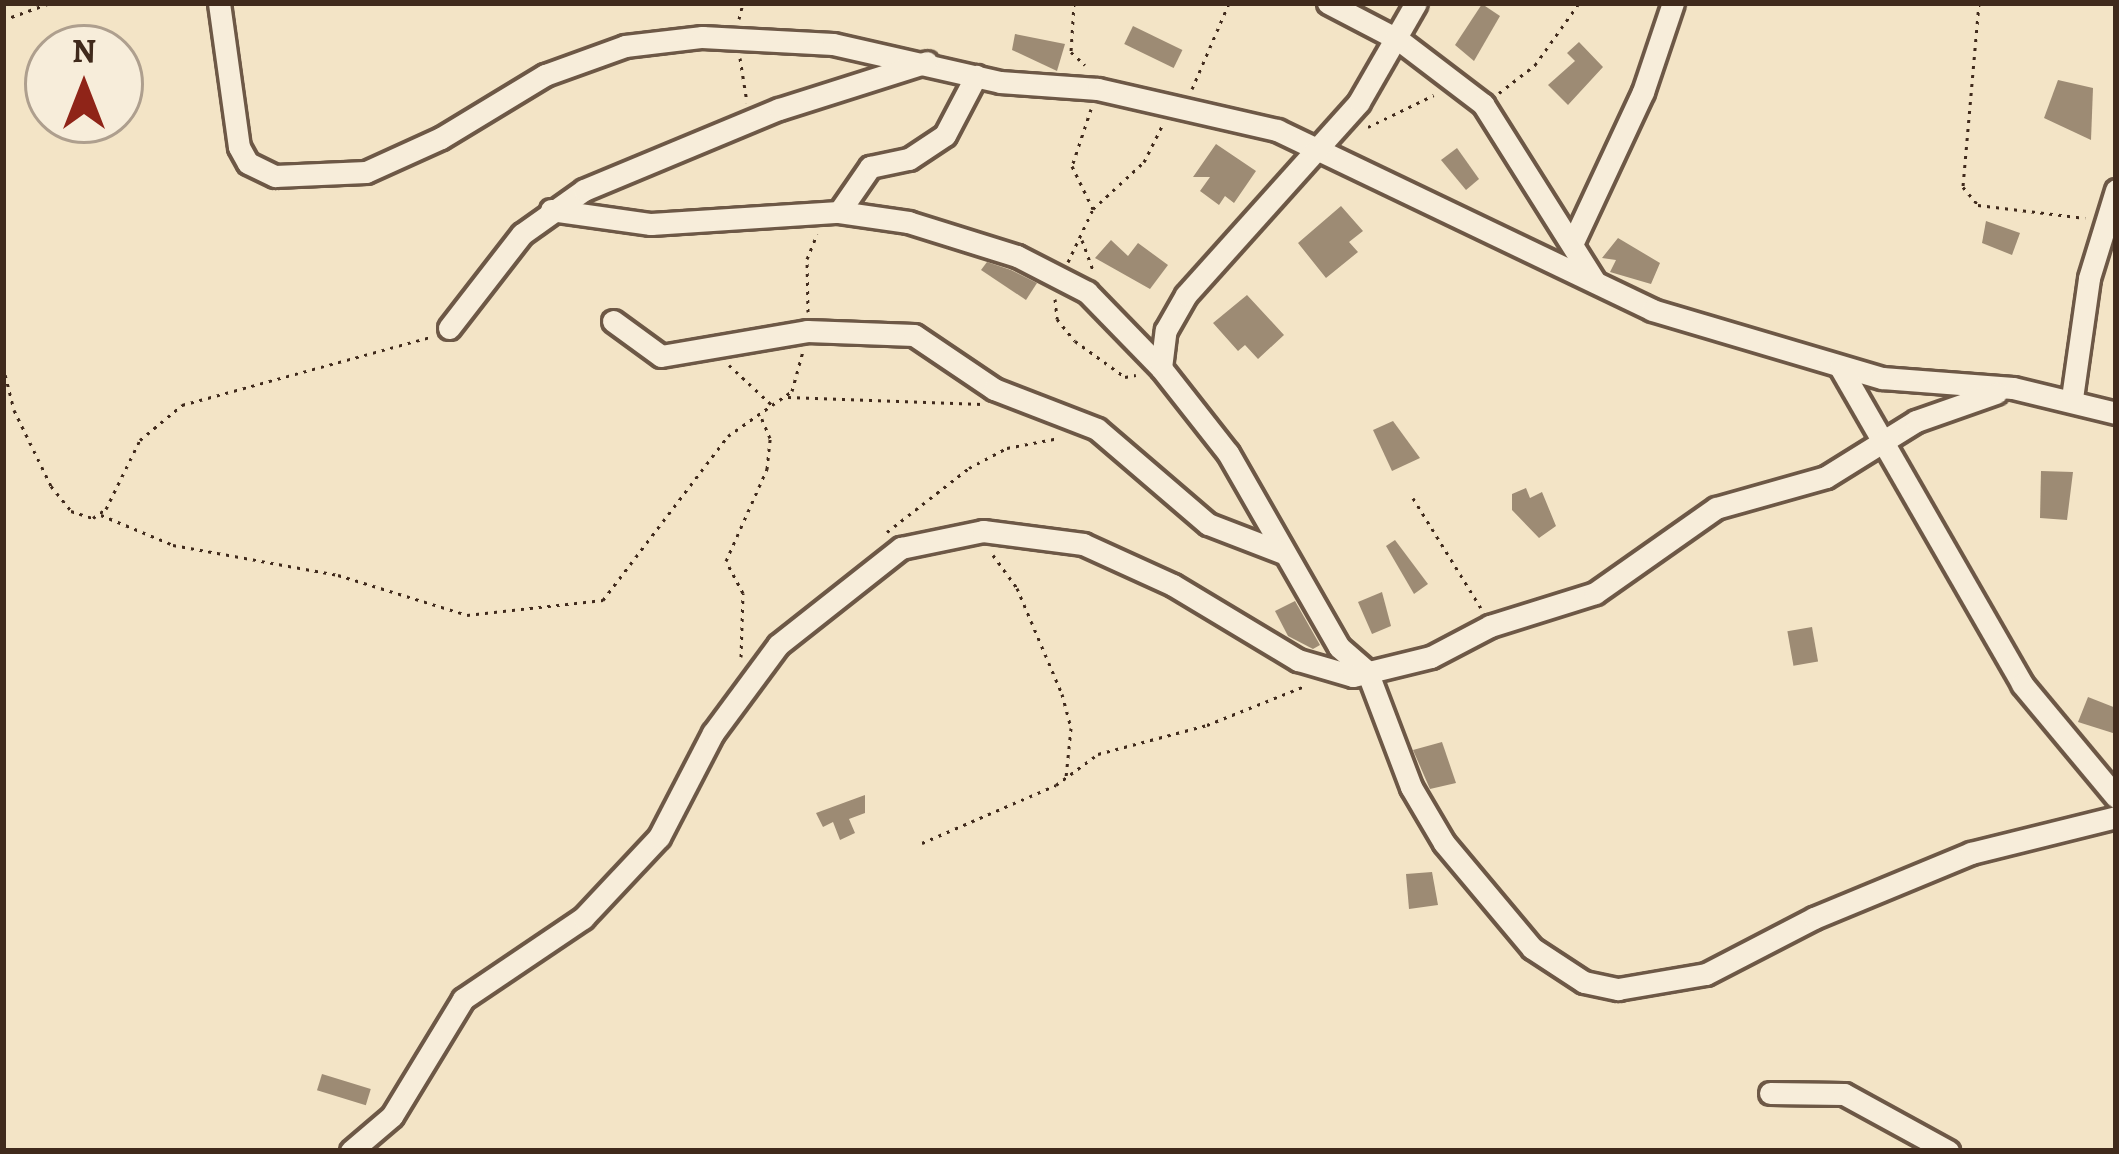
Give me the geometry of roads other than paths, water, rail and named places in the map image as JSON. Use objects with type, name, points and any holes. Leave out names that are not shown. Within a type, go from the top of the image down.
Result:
[{"type":"street","points":[[219,3],[239,147],[261,173],[316,180],[366,172],[592,57],[658,39],[740,39],[927,62],[976,76],[1098,88],[1180,106],[1319,147],[1652,310],[1840,367],[1905,381],[2013,388],[2072,398],[2116,413]]},
{"type":"street","points":[[1328,3],[1399,40],[1483,104],[1595,282]]},
{"type":"street","points":[[1155,361],[1186,296],[1346,118],[1399,40],[1416,3]]},
{"type":"street","points":[[1574,242],[1643,92],[1673,3]]},
{"type":"street","points":[[449,328],[521,234],[551,210],[620,171],[927,62]]},
{"type":"street","points":[[839,212],[870,167],[909,159],[945,135],[976,76]]},
{"type":"street","points":[[2072,398],[2104,223],[2116,190]]},
{"type":"street","points":[[551,210],[651,224],[839,212],[908,222],[1062,277],[1155,361],[1228,454],[1343,654],[1368,673],[1411,787],[1444,843],[1552,967],[1605,988],[1706,974],[1814,917],[1971,853],[2116,818]]},
{"type":"street","points":[[613,321],[661,356],[807,331],[914,335],[994,389],[1097,429],[1208,524],[1283,553]]},
{"type":"street","points":[[1840,367],[2022,684],[2116,797]]},
{"type":"street","points":[[351,1151],[392,1116],[463,999],[583,917],[659,837],[713,733],[778,645],[876,563],[901,548],[971,531],[1083,544],[1338,675],[1368,673],[1431,657],[1490,626],[1594,593],[1716,508],[1826,477],[1916,421],[2013,388]]},
{"type":"street","points":[[1770,1093],[1844,1094],[1948,1151]]}]
